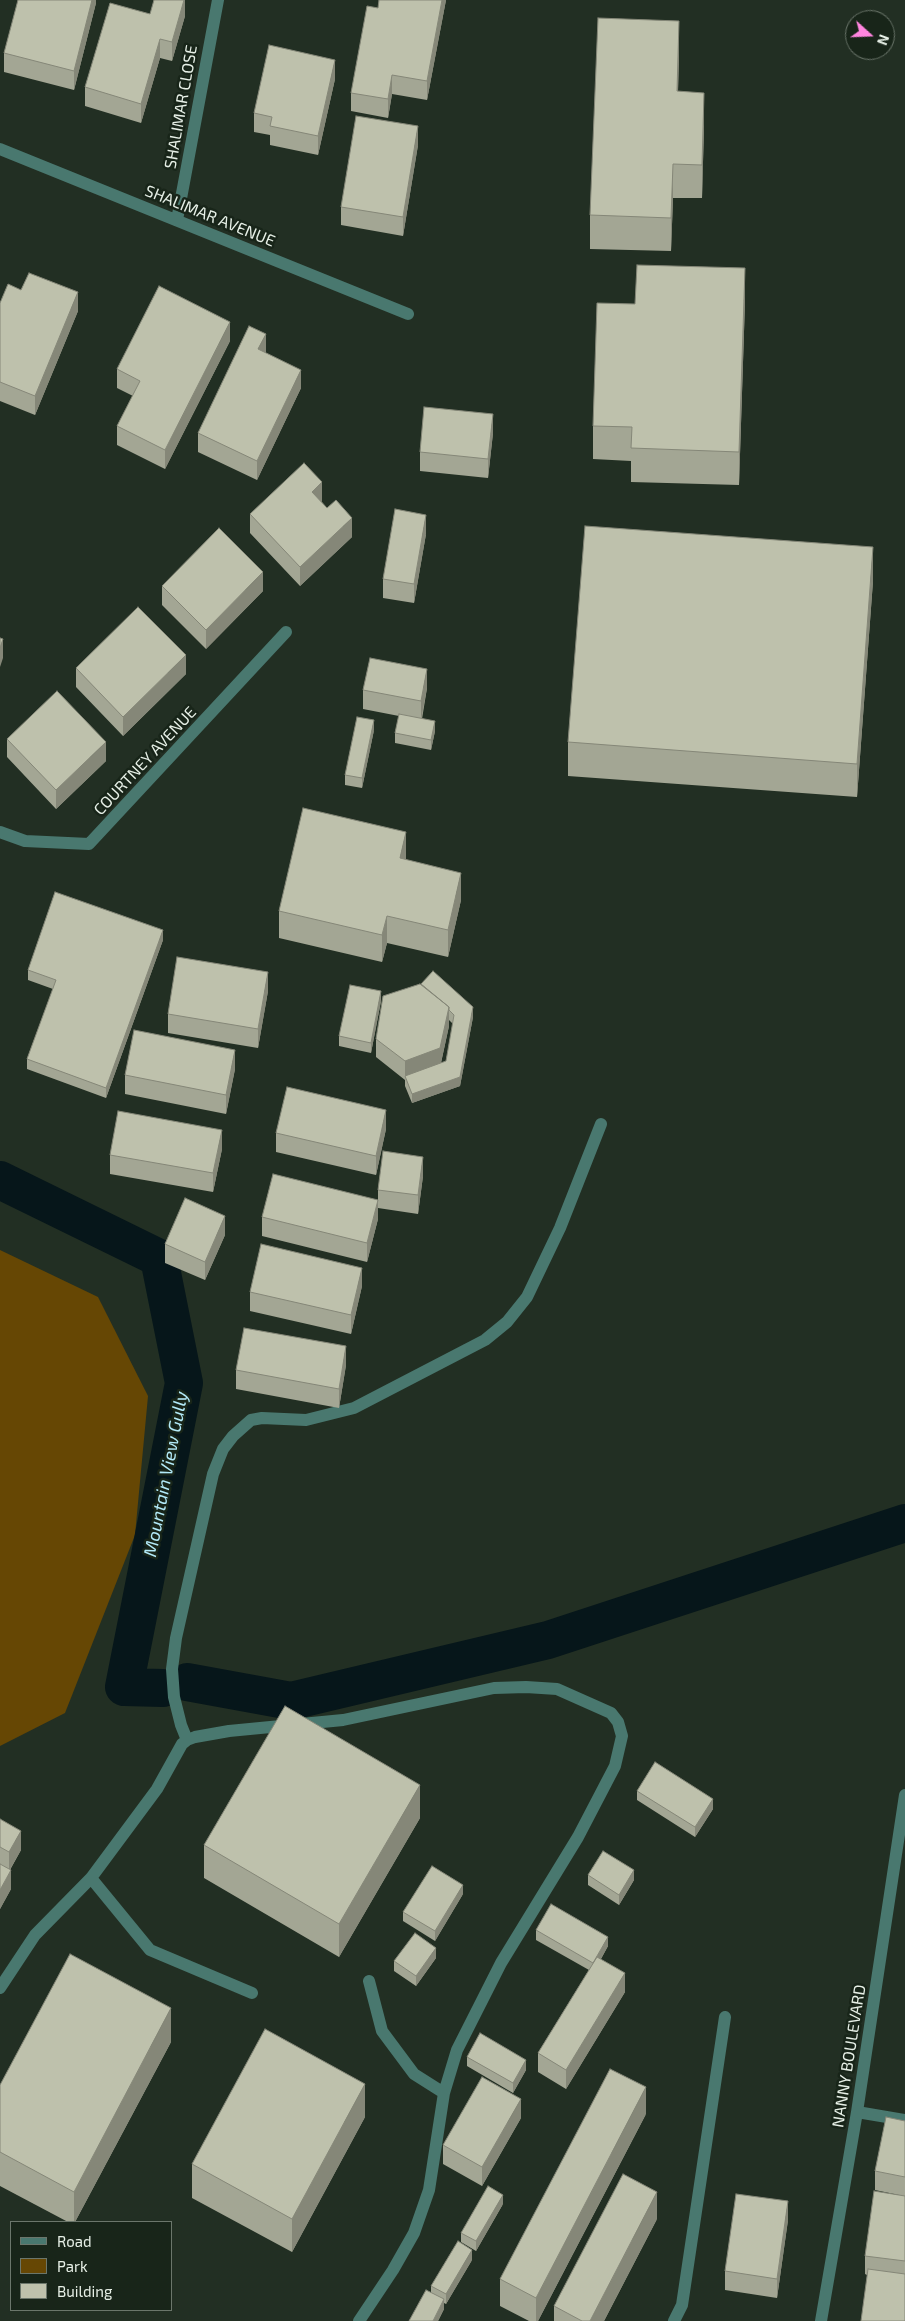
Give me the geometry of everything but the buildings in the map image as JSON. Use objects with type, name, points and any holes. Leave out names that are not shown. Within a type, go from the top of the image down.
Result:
[{"type":"street","name":"SHALIMAR CLOSE","points":[[177,220],[218,0]]},
{"type":"street","name":"SHALIMAR AVENUE","points":[[0,149],[408,314]]},
{"type":"street","name":"COURTNEY AVENUE","points":[[0,832],[25,841],[89,844],[286,632]]},
{"type":"street","points":[[187,1740],[181,1726],[174,1697],[172,1669],[176,1638],[213,1474],[223,1449],[233,1436],[251,1420],[262,1418],[306,1420],[354,1408],[485,1340],[507,1322],[527,1297],[560,1228],[601,1124]]},
{"type":"street","points":[[0,1988],[35,1935],[91,1878],[157,1789],[182,1744],[187,1740],[229,1731],[343,1720],[494,1688],[526,1687],[557,1689],[611,1713],[618,1722],[622,1736],[616,1766],[578,1837],[501,1963],[457,2050],[444,2094],[428,2190],[414,2233],[393,2270],[359,2321]]},
{"type":"street","name":"NANNY BOULEVARD","points":[[821,2321],[857,2112],[905,1795]]},
{"type":"street","points":[[91,1878],[150,1950],[252,1993]]},
{"type":"street","points":[[369,1981],[382,2031],[414,2074],[444,2094]]},
{"type":"street","points":[[674,2321],[682,2304],[725,2017]]},
{"type":"street","points":[[857,2112],[905,2120]]},
{"type":"green space","points":[[0,1250],[98,1297],[148,1396],[135,1535],[65,1713],[0,1746]]},
{"type":"waterway","name":"Mountain View Gully","points":[[0,1180],[159,1258],[184,1383],[124,1687],[163,1688]]},
{"type":"waterway","points":[[187,1682],[291,1701],[548,1640],[905,1523]]}]
